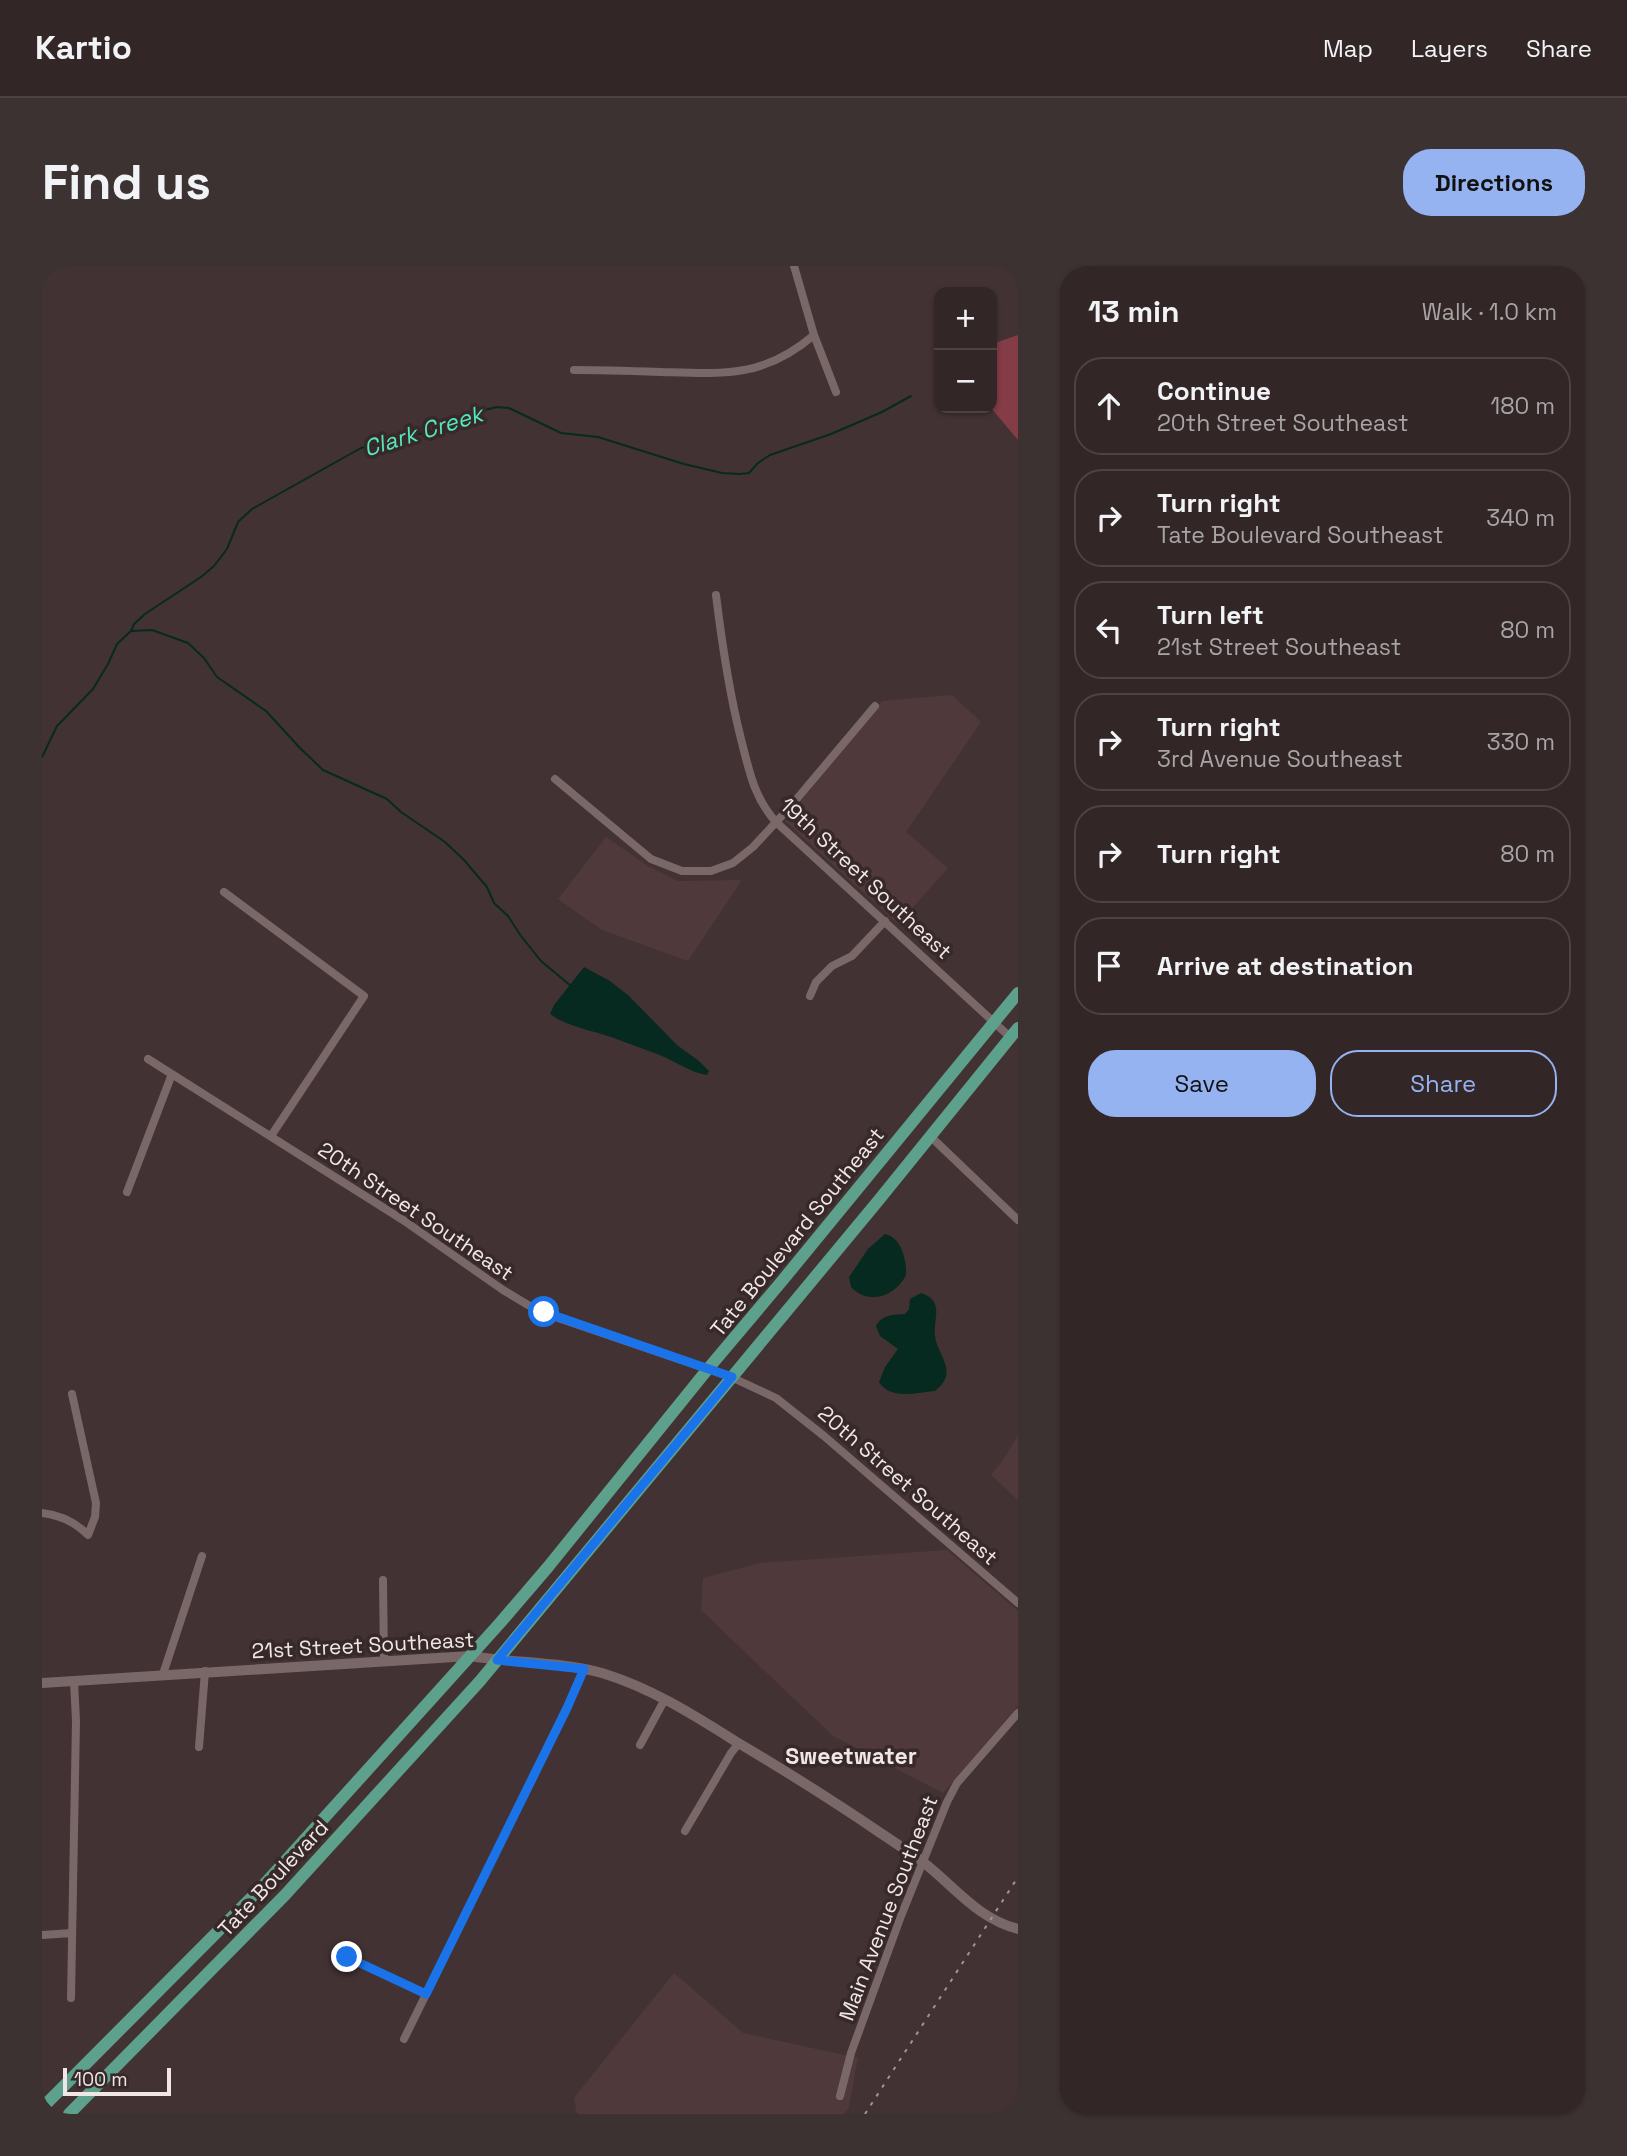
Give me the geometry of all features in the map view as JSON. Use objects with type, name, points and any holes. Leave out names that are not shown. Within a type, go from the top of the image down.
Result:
[{"type":"main road","name":"Tate Boulevard Southeast","points":[[470,1656],[548,1567],[1018,993]]},
{"type":"main road","name":"Tate Boulevard Southeast","points":[[497,1660],[1014,1032]]},
{"type":"main road","name":"Tate Boulevard","points":[[42,2108],[260,1889],[470,1656]]},
{"type":"main road","name":"Tate Boulevard","points":[[69,2114],[285,1895],[497,1660]]},
{"type":"street","points":[[794,266],[814,335],[836,392]]},
{"type":"street","points":[[574,370],[735,373],[788,355],[814,335]]},
{"type":"street","name":"19th Street Southeast","points":[[716,596],[726,668],[750,777],[762,804],[776,822],[994,1022],[1014,1032]]},
{"type":"street","points":[[555,779],[642,853],[661,864],[682,871],[711,871],[733,863],[753,847],[875,706]]},
{"type":"street","points":[[224,892],[365,996],[271,1136]]},
{"type":"street","points":[[810,996],[816,982],[832,967],[852,956],[885,920]]},
{"type":"street","name":"20th Street Southeast","points":[[148,1059],[404,1221],[522,1301],[561,1319],[732,1377],[766,1393],[798,1414],[1018,1603]]},
{"type":"street","points":[[127,1192],[172,1074]]},
{"type":"street","points":[[930,1136],[1018,1220]]},
{"type":"street","points":[[42,1513],[56,1515],[72,1522],[88,1535],[95,1517],[96,1503],[72,1394]]},
{"type":"street","points":[[163,1674],[202,1556]]},
{"type":"street","points":[[383,1580],[384,1661]]},
{"type":"street","name":"21st Street Southeast","points":[[42,1683],[470,1656],[584,1669],[618,1678],[666,1699],[825,1796],[923,1863],[990,1919],[1018,1929]]},
{"type":"street","points":[[404,2039],[584,1669]]},
{"type":"street","points":[[199,1747],[205,1671]]},
{"type":"street","points":[[71,1998],[75,1681]]},
{"type":"street","points":[[640,1745],[666,1699]]},
{"type":"street","name":"Main Avenue Southeast","points":[[839,2096],[851,2053],[901,1916],[953,1790],[1018,1713]]},
{"type":"street","points":[[685,1831],[739,1743]]},
{"type":"street","points":[[42,1935],[72,1933]]},
{"type":"street","points":[[347,1957],[426,1994]]},
{"type":"shaded area","points":[[1018,335],[1018,440],[995,413],[997,342]]},
{"type":"shaded area","points":[[952,695],[981,722],[906,832],[948,868],[898,924],[785,821],[882,701]]},
{"type":"shaded area","points":[[606,837],[648,866],[678,881],[742,880],[688,961],[602,930],[558,899]]},
{"type":"shaded area","points":[[584,967],[610,981],[629,996],[677,1045],[709,1071],[707,1075],[611,1037],[572,1025],[550,1014]]},
{"type":"shaded area","points":[[885,1234],[899,1244],[906,1275],[896,1288],[882,1296],[858,1293],[851,1287],[849,1277],[868,1249]]},
{"type":"shaded area","points":[[921,1293],[928,1296],[935,1305],[935,1336],[947,1370],[946,1377],[935,1391],[897,1393],[884,1388],[879,1382],[885,1367],[898,1349],[880,1336],[876,1326],[885,1317],[905,1314],[909,1309],[910,1299]]},
{"type":"shaded area","points":[[1018,1435],[1018,1500],[991,1475]]},
{"type":"shaded area","points":[[947,1550],[1018,1611],[1018,1706],[943,1793],[833,1736],[701,1610],[703,1578],[760,1563]]},
{"type":"shaded area","points":[[674,1973],[743,2033],[858,2058],[849,2107],[844,2114],[577,2114],[574,2098]]},
{"type":"waterway","name":"Clark Creek","points":[[42,757],[57,726],[93,689],[117,644],[145,614],[214,566],[227,549],[238,522],[252,509],[361,448],[436,430],[476,412],[497,407],[509,408],[561,433],[598,437],[684,464],[722,473],[740,474],[749,473],[770,455],[831,434],[911,396]]},
{"type":"waterway","points":[[132,631],[152,630],[188,643],[204,658],[217,677],[266,711],[323,770],[387,799],[401,812],[445,842],[487,887],[494,903],[508,916],[541,961],[571,986]]},
{"type":"railway","points":[[865,2114],[1018,1877]]},
{"type":"district","name":"Sweetwater","points":[[851,1756]]},
{"type":"route","points":[[347,1957],[426,1994],[584,1669],[497,1660],[732,1377],[544,1312]]}]
